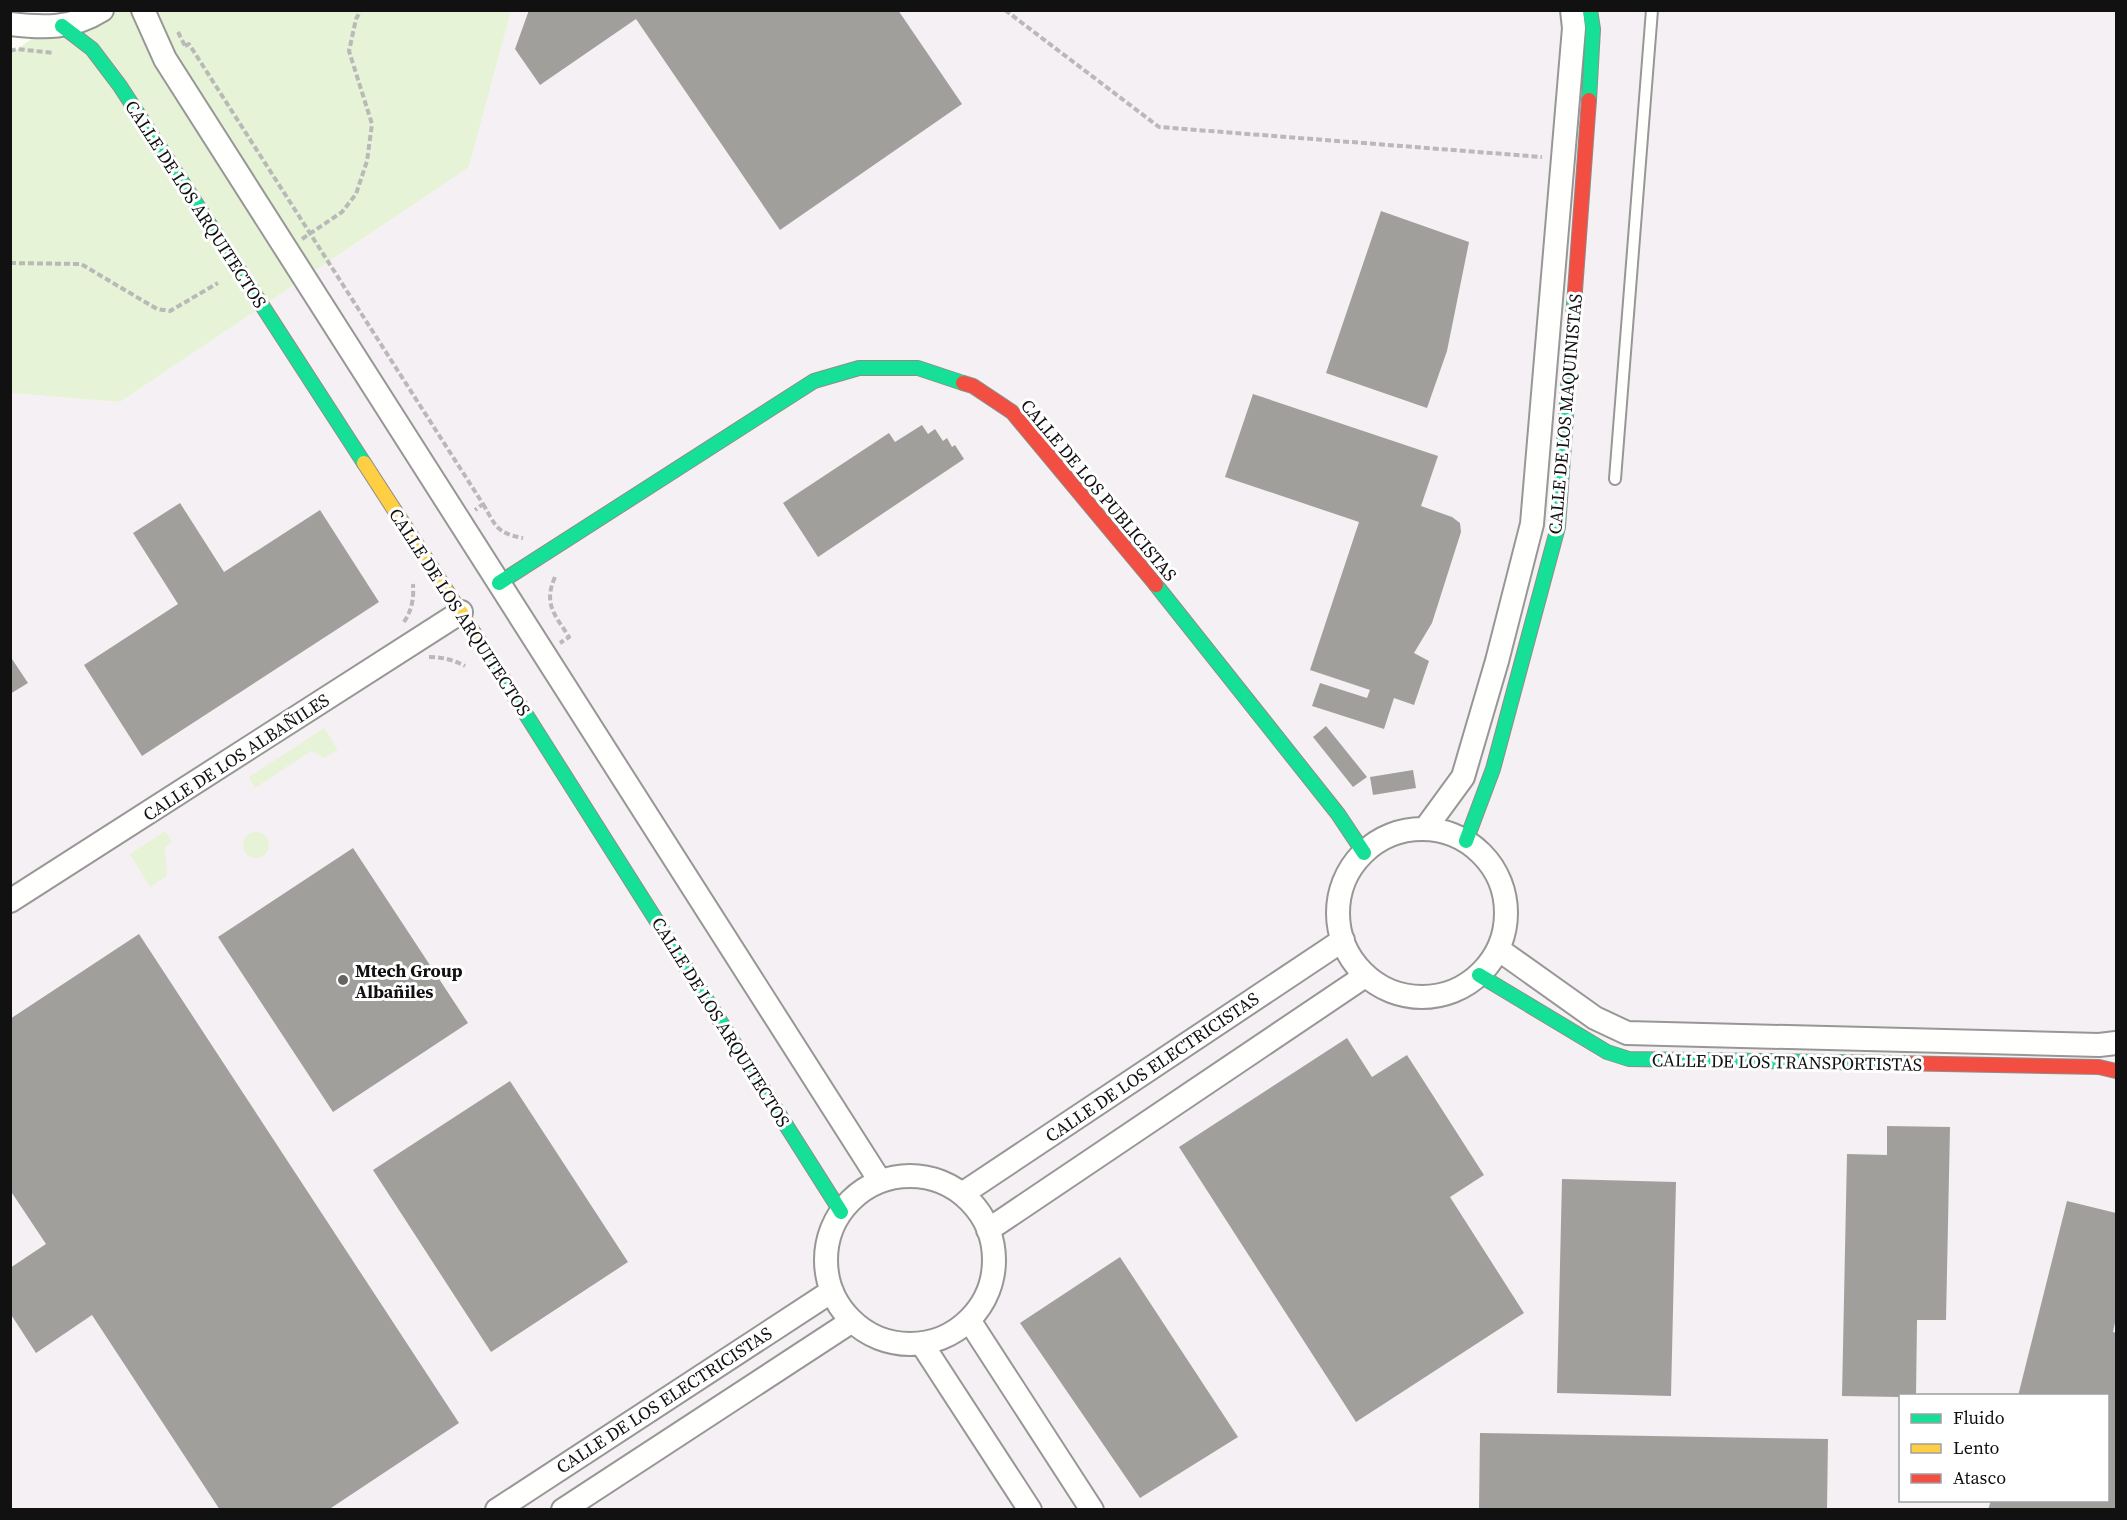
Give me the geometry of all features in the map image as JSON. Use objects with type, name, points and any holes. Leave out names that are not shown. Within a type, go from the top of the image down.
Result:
[{"type":"street","points":[[10,24],[45,28],[62,26],[87,20],[102,10]]},
{"type":"street","points":[[143,10],[165,59],[880,1181]]},
{"type":"street","name":"CALLE DE LOS MAQUINISTAS","points":[[1425,829],[1463,777],[1497,661],[1532,524],[1574,28],[1572,10]]},
{"type":"street","name":"CALLE DE LOS MAQUINISTAS","points":[[1466,841],[1493,769],[1558,527],[1591,74],[1593,29],[1590,10]]},
{"type":"street","name":"CALLE DE LOS ARQUITECTOS","points":[[62,26],[92,49],[120,86],[461,612],[841,1212]]},
{"type":"street","name":"CALLE DE LOS PUBLICISTAS","points":[[499,583],[814,381],[858,368],[918,368],[973,386],[1012,412],[1127,549],[1332,806],[1364,853]]},
{"type":"street","name":"CALLE DE LOS ALBAÑILES","points":[[10,902],[461,612]]},
{"type":"street","points":[[1425,829],[1446,833],[1466,841],[1484,857],[1501,885],[1505,901],[1505,926],[1498,949],[1490,963],[1479,975],[1459,990],[1435,997],[1410,997],[1386,990],[1365,976],[1352,960],[1342,940],[1338,917],[1340,893],[1349,871],[1364,853],[1382,840],[1403,832],[1425,829]]},
{"type":"street","name":"CALLE DE LOS ELECTRICISTAS","points":[[962,1194],[1342,940]]},
{"type":"street","name":"CALLE DE LOS TRANSPORTISTAS","points":[[1498,949],[1595,1018],[1627,1033],[2099,1045],[2116,1043]]},
{"type":"street","name":"CALLE DE LOS TRANSPORTISTAS","points":[[1479,975],[1607,1052],[1629,1059],[2099,1067],[2116,1071]]},
{"type":"street","points":[[988,1230],[1365,976]]},
{"type":"street","points":[[909,1176],[937,1180],[962,1194],[982,1216],[993,1253],[992,1277],[983,1300],[969,1320],[947,1335],[922,1344],[897,1344],[872,1336],[852,1321],[840,1308],[832,1291],[826,1264],[829,1237],[841,1212],[858,1194],[880,1181],[909,1176]]},
{"type":"street","name":"CALLE DE LOS ELECTRICISTAS","points":[[497,1509],[832,1291]]},
{"type":"street","points":[[969,1320],[1092,1509]]},
{"type":"street","name":"CALLE DE LOS ELECTRICISTAS","points":[[563,1509],[852,1321]]},
{"type":"street","points":[[922,1344],[1030,1509]]},
{"type":"lane","points":[[1615,479],[1652,10]]},
{"type":"path","points":[[286,249],[342,212],[356,194],[367,161],[372,124],[349,51],[356,20],[361,10]]},
{"type":"path","points":[[1005,10],[1159,127],[1563,159]]},
{"type":"path","points":[[10,51],[48,51],[57,54]]},
{"type":"path","points":[[10,263],[81,264],[157,309],[170,311],[239,269]]},
{"type":"path","points":[[399,627],[406,621],[414,597],[413,584],[409,576]]},
{"type":"path","points":[[424,657],[453,660],[471,672]]},
{"type":"shaded area","points":[[511,11],[2116,11],[2116,1509],[11,1509],[10,393],[120,402],[469,167]]},
{"type":"green space","points":[[69,11],[511,11],[469,167],[120,402],[11,393],[11,54]]},
{"type":"green space","points":[[324,728],[338,750],[324,758],[311,751],[255,788],[249,777]]},
{"type":"green space","points":[[165,831],[172,841],[165,847],[167,876],[150,887],[130,854]]},
{"type":"green space","points":[[256,832],[265,836],[269,845],[265,854],[256,858],[247,854],[243,845],[247,836]]},
{"type":"building","points":[[529,10],[898,10],[962,104],[780,230],[636,19],[540,85],[515,49]]},
{"type":"building","points":[[1381,211],[1469,242],[1447,351],[1427,408],[1326,373]]},
{"type":"building","points":[[1253,394],[1438,456],[1421,506],[1452,517],[1460,523],[1461,532],[1432,623],[1414,653],[1429,661],[1414,705],[1394,698],[1384,729],[1312,706],[1320,683],[1367,698],[1370,690],[1310,670],[1359,522],[1225,477]]},
{"type":"building","points":[[922,425],[928,434],[935,429],[943,441],[947,438],[952,447],[955,445],[964,459],[818,557],[783,503],[889,433],[895,442]]},
{"type":"building","points":[[180,503],[224,572],[320,510],[379,602],[142,756],[84,665],[178,604],[133,533]]},
{"type":"building","points":[[10,656],[28,683],[10,694]]},
{"type":"building","points":[[1326,726],[1367,777],[1353,787],[1313,737]]},
{"type":"building","points":[[1413,770],[1416,788],[1373,795],[1370,777]]},
{"type":"building","name":"Mtech Group Albañiles","points":[[353,848],[468,1023],[333,1112],[218,937]]},
{"type":"building","points":[[139,934],[459,1423],[328,1510],[220,1510],[92,1315],[36,1353],[10,1313],[10,1268],[46,1244],[10,1190],[10,1019]]},
{"type":"building","points":[[1347,1038],[1372,1077],[1407,1055],[1484,1175],[1450,1197],[1524,1313],[1356,1422],[1179,1147]]},
{"type":"building","points":[[510,1081],[628,1262],[491,1352],[373,1170]]},
{"type":"building","points":[[1887,1126],[1950,1127],[1946,1320],[1917,1320],[1916,1394],[1899,1394],[1899,1397],[1842,1396],[1847,1154],[1887,1155]]},
{"type":"building","points":[[1562,1179],[1676,1182],[1671,1396],[1557,1393]]},
{"type":"building","points":[[2067,1201],[2116,1213],[2116,1318],[2113,1332],[2116,1333],[2116,1510],[1988,1510],[1990,1502],[2109,1502],[2109,1394],[2019,1394]]},
{"type":"building","points":[[1120,1257],[1238,1437],[1140,1498],[1020,1323]]},
{"type":"building","points":[[1480,1433],[1828,1439],[1827,1510],[1479,1510]]},
{"type":"traffic: fast","points":[[1589,100],[1593,29],[1590,10]]},
{"type":"traffic: fast","points":[[62,26],[92,49],[120,86],[364,463]]},
{"type":"traffic: fast","points":[[1466,841],[1493,769],[1558,527],[1575,291]]},
{"type":"traffic: fast","points":[[499,583],[814,381],[859,368],[918,368],[963,383]]},
{"type":"traffic: fast","points":[[1156,585],[1338,814],[1364,853]]},
{"type":"traffic: fast","points":[[487,653],[841,1212]]},
{"type":"traffic: fast","points":[[1479,975],[1607,1052],[1629,1059],[1892,1063]]},
{"type":"traffic: slow","points":[[364,463],[487,653]]},
{"type":"traffic: jam","points":[[1575,291],[1589,100]]},
{"type":"traffic: jam","points":[[963,383],[973,386],[1012,412],[1156,585]]},
{"type":"traffic: jam","points":[[1892,1063],[2099,1067],[2116,1071]]},
{"type":"place","name":"Mtech Group Albañiles","points":[[343,980]]}]
